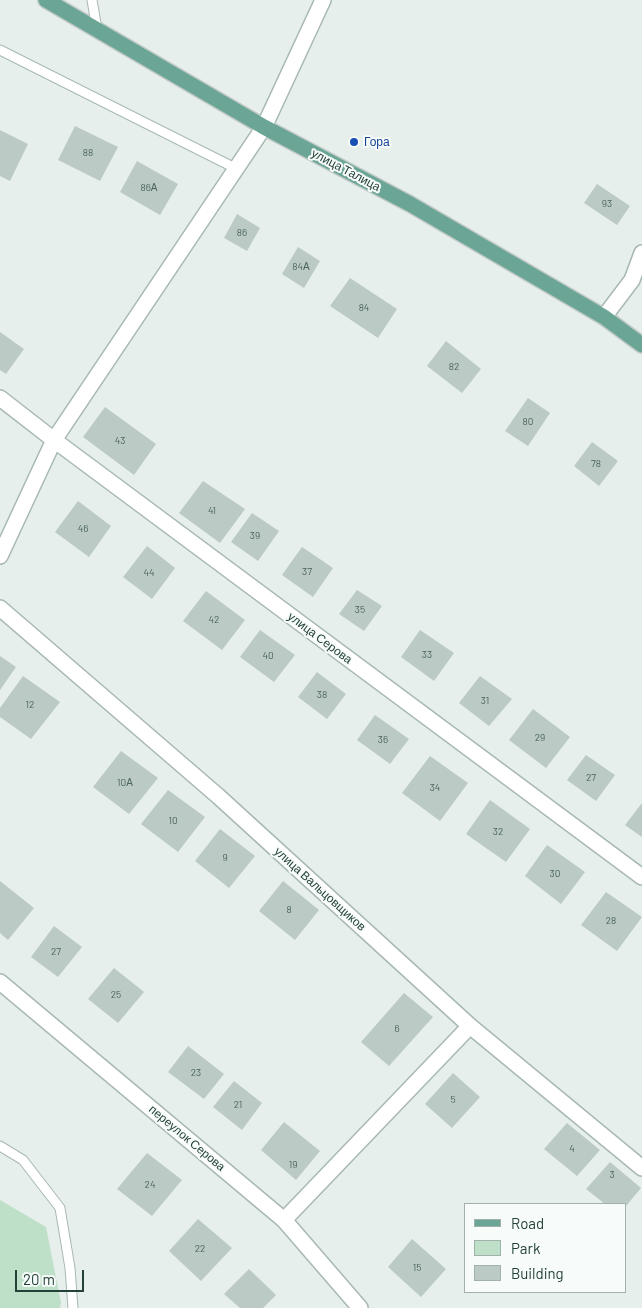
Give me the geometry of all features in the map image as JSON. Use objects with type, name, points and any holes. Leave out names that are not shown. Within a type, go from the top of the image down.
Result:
[{"type":"main road","name":"улица Талица","points":[[46,0],[264,127],[410,204],[604,317],[642,345]]},
{"type":"street","points":[[0,556],[54,440],[264,127],[324,0]]},
{"type":"street","points":[[604,317],[632,280],[642,253]]},
{"type":"street","name":"улица Серова","points":[[0,398],[642,877]]},
{"type":"street","name":"улица Вальцовщиков","points":[[0,608],[218,796],[470,1026],[642,1168]]},
{"type":"street","name":"переулок Серова","points":[[0,982],[284,1220],[360,1308]]},
{"type":"street","points":[[284,1220],[470,1026]]},
{"type":"lane","points":[[92,0],[97,29]]},
{"type":"lane","points":[[0,50],[235,168]]},
{"type":"lane","points":[[0,1146],[23,1160],[60,1208],[70,1268],[73,1308]]},
{"type":"green space","points":[[0,1200],[46,1227],[61,1303],[60,1308],[0,1308]]},
{"type":"building","points":[[75,126],[118,147],[100,181],[58,160]]},
{"type":"building","points":[[0,130],[28,144],[10,181],[0,176]]},
{"type":"building","points":[[137,161],[178,184],[160,215],[120,192]]},
{"type":"building","points":[[597,184],[630,206],[617,225],[584,203]]},
{"type":"building","points":[[237,214],[260,228],[247,251],[224,238]]},
{"type":"building","points":[[298,247],[320,261],[304,288],[282,274]]},
{"type":"building","points":[[350,278],[397,309],[378,338],[330,306]]},
{"type":"building","points":[[0,332],[24,349],[6,374],[0,370]]},
{"type":"building","points":[[446,341],[481,369],[462,393],[427,366]]},
{"type":"building","points":[[528,398],[550,413],[528,446],[505,431]]},
{"type":"building","points":[[105,407],[156,444],[134,475],[83,437]]},
{"type":"building","points":[[592,442],[618,461],[599,486],[574,466]]},
{"type":"building","points":[[203,481],[245,509],[220,543],[179,513]]},
{"type":"building","points":[[78,501],[111,526],[89,557],[55,532]]},
{"type":"building","points":[[252,513],[279,531],[258,561],[231,542]]},
{"type":"building","points":[[147,546],[175,568],[152,599],[123,577]]},
{"type":"building","points":[[302,547],[333,568],[313,597],[282,575]]},
{"type":"building","points":[[357,590],[382,606],[364,631],[339,614]]},
{"type":"building","points":[[206,591],[245,620],[222,650],[183,621]]},
{"type":"building","points":[[260,630],[295,655],[274,682],[240,657]]},
{"type":"building","points":[[420,630],[454,653],[434,681],[401,657]]},
{"type":"building","points":[[0,656],[16,667],[0,690]]},
{"type":"building","points":[[317,672],[346,694],[327,719],[298,697]]},
{"type":"building","points":[[23,676],[60,702],[31,739],[0,717],[0,708]]},
{"type":"building","points":[[480,676],[512,699],[489,726],[459,703]]},
{"type":"building","points":[[533,709],[570,737],[546,768],[509,740]]},
{"type":"building","points":[[375,715],[409,739],[390,764],[357,740]]},
{"type":"building","points":[[121,751],[158,778],[129,814],[93,787]]},
{"type":"building","points":[[586,755],[615,775],[596,801],[567,780]]},
{"type":"building","points":[[430,756],[468,783],[440,821],[402,793]]},
{"type":"building","points":[[168,790],[205,817],[178,852],[141,824]]},
{"type":"building","points":[[490,800],[530,829],[506,862],[466,834]]},
{"type":"building","points":[[642,803],[642,837],[625,825]]},
{"type":"building","points":[[220,829],[255,856],[229,888],[195,861]]},
{"type":"building","points":[[547,845],[585,872],[561,904],[525,876]]},
{"type":"building","points":[[0,881],[34,908],[8,940],[0,933]]},
{"type":"building","points":[[283,881],[319,910],[295,940],[259,911]]},
{"type":"building","points":[[606,892],[642,917],[617,951],[581,925]]},
{"type":"building","points":[[54,926],[82,947],[58,977],[31,957]]},
{"type":"building","points":[[114,968],[144,992],[118,1023],[88,999]]},
{"type":"building","points":[[404,993],[433,1017],[389,1066],[361,1042]]},
{"type":"building","points":[[188,1046],[224,1074],[204,1099],[168,1072]]},
{"type":"building","points":[[453,1073],[480,1097],[452,1128],[425,1104]]},
{"type":"building","points":[[234,1081],[262,1103],[242,1130],[213,1107]]},
{"type":"building","points":[[284,1122],[320,1151],[296,1180],[261,1150]]},
{"type":"building","points":[[567,1123],[600,1150],[577,1176],[544,1149]]},
{"type":"building","points":[[147,1153],[182,1180],[152,1216],[117,1189]]},
{"type":"building","points":[[610,1162],[641,1188],[627,1205],[627,1203],[604,1203],[586,1189]]},
{"type":"building","points":[[198,1219],[232,1248],[201,1281],[169,1251]]},
{"type":"building","points":[[412,1239],[446,1269],[421,1297],[388,1267]]},
{"type":"building","points":[[249,1269],[276,1295],[263,1308],[240,1308],[224,1294]]},
{"type":"place","name":"Гора","points":[[354,142]]}]
